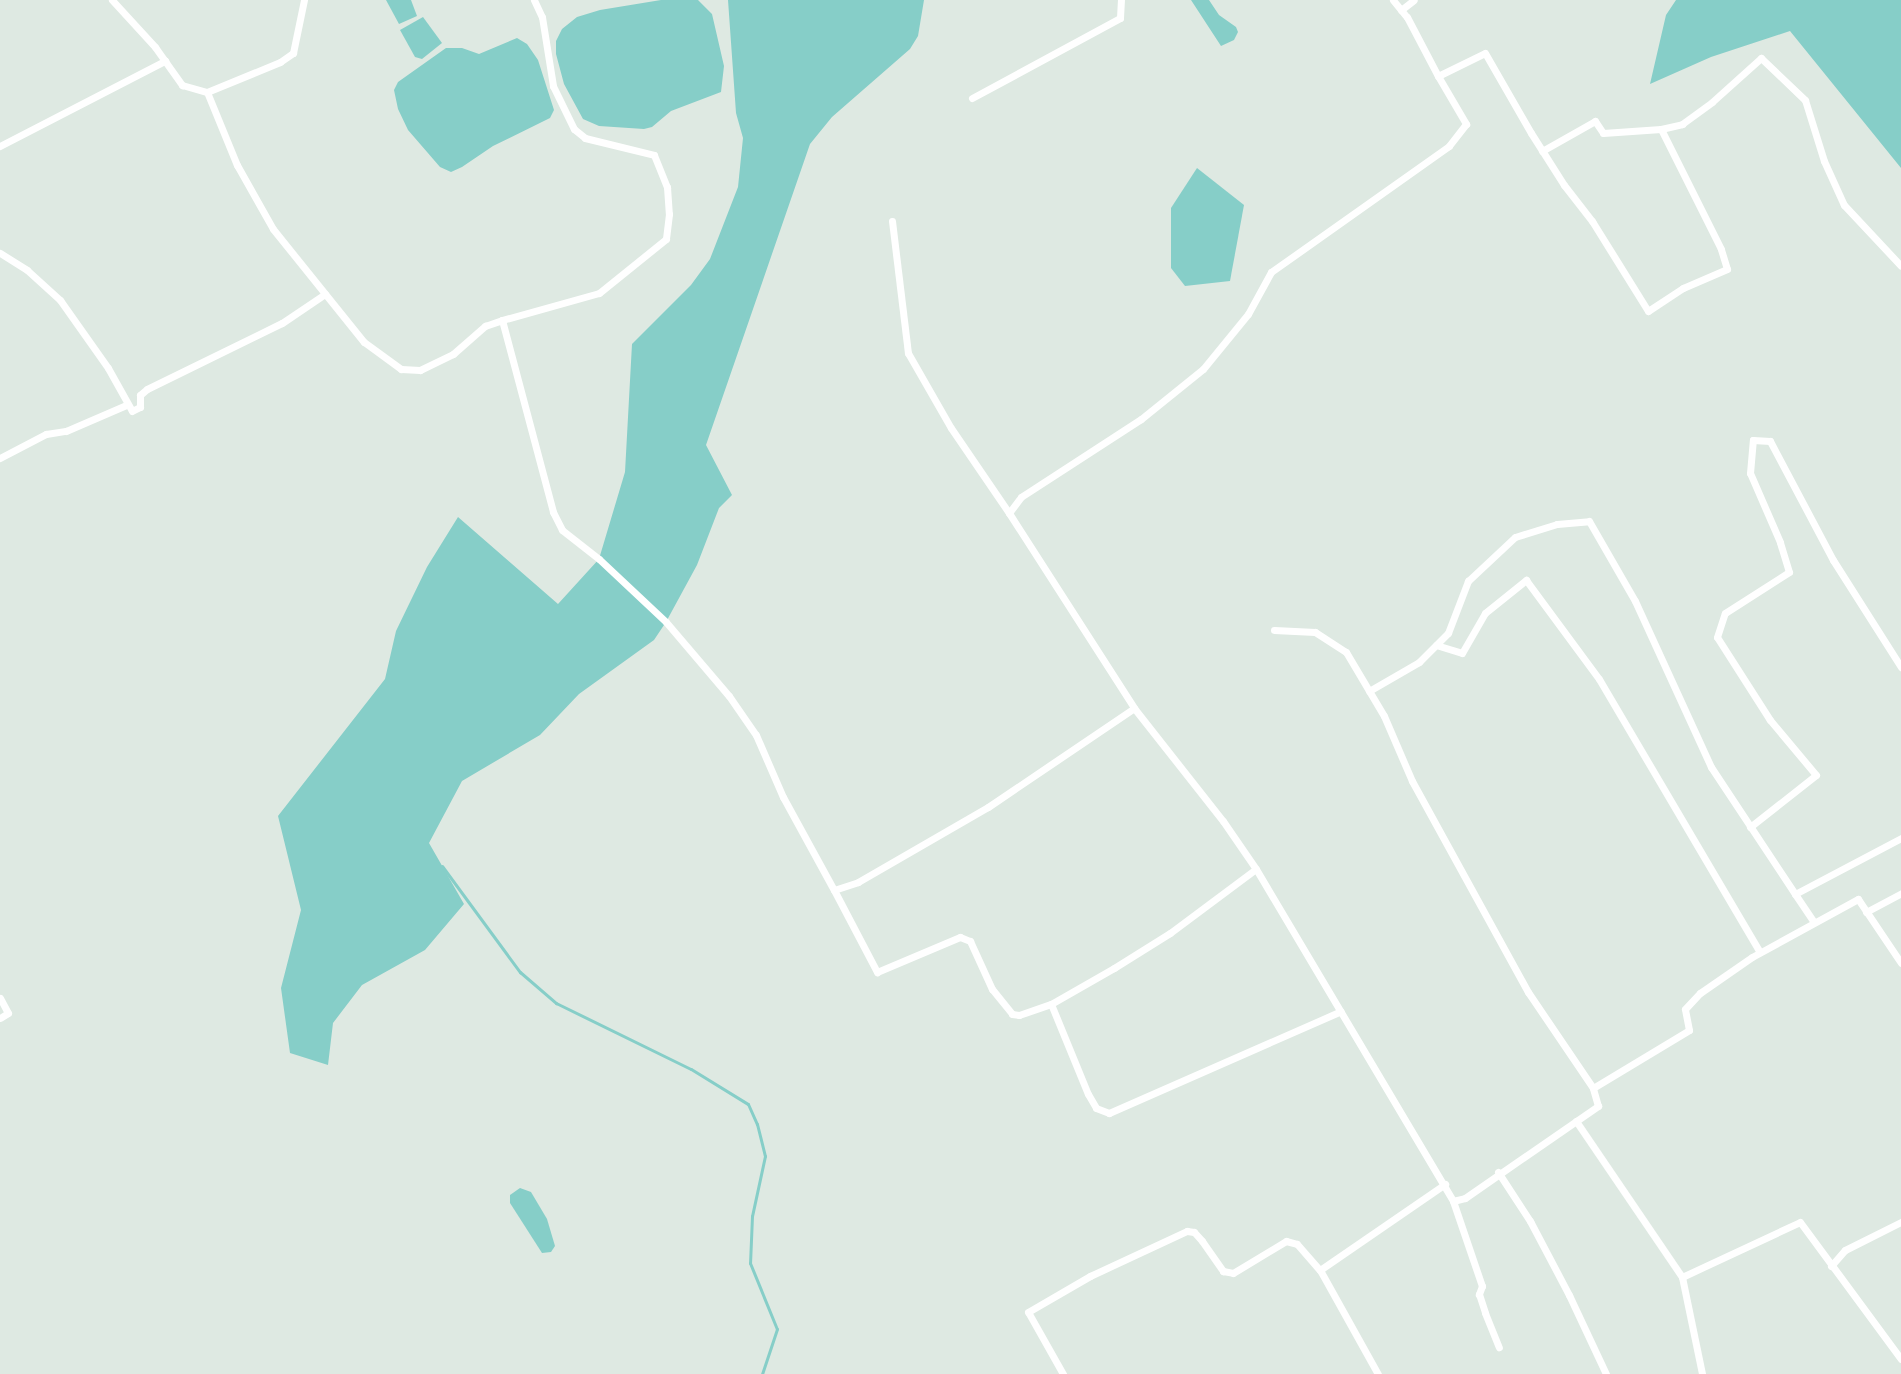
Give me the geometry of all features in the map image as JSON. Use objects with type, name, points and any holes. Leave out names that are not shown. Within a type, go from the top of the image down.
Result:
[{"type":"street","points":[[112,0],[182,85],[207,92],[280,62],[293,53],[304,0]]},
{"type":"street","points":[[207,92],[237,165],[260,207],[292,254],[364,342],[401,369],[420,370],[453,354],[485,326],[599,293],[666,239],[669,214],[667,187],[654,155],[585,138],[574,129],[553,86],[542,17],[534,0]]},
{"type":"street","points":[[972,98],[1120,18],[1121,0]]},
{"type":"street","points":[[1009,513],[1021,497],[1141,419],[1203,369],[1248,314],[1271,272],[1449,146],[1466,124],[1393,0]]},
{"type":"street","points":[[1401,10],[1414,0]]},
{"type":"street","points":[[1438,76],[1485,53],[1542,151],[1592,221],[1648,311],[1683,288],[1727,269],[1721,249],[1661,129]]},
{"type":"street","points":[[1542,151],[1595,121],[1603,133],[1661,129],[1682,124],[1761,58],[1805,100],[1824,161],[1844,205],[1901,266]]},
{"type":"street","points":[[0,146],[165,61]]},
{"type":"street","points":[[892,221],[908,353],[951,428],[1134,708],[1223,821],[1256,869],[1445,1184],[1482,1286],[1479,1294],[1499,1347]]},
{"type":"street","points":[[0,253],[27,270],[60,300],[108,368],[132,411],[140,407],[140,395],[147,389],[282,323],[325,294]]},
{"type":"street","points":[[502,320],[553,512],[562,530],[606,565],[666,622],[729,696],[756,735],[783,797],[877,972],[960,937],[970,941],[992,989],[1012,1014],[1030,1013],[1051,1004],[1170,933],[1256,869]]},
{"type":"street","points":[[0,458],[46,434],[66,431],[126,405]]},
{"type":"street","points":[[1750,827],[1816,775],[1770,720],[1717,637],[1725,613],[1789,572],[1780,542],[1750,473],[1753,440],[1770,441],[1833,560],[1901,667]]},
{"type":"street","points":[[1369,691],[1419,662],[1448,633],[1468,581],[1515,537],[1557,524],[1589,521],[1635,601],[1711,767],[1814,922]]},
{"type":"street","points":[[1436,645],[1462,653],[1485,613],[1526,580],[1574,640],[1599,679],[1760,952]]},
{"type":"street","points":[[1274,630],[1315,632],[1346,652],[1369,691],[1412,781],[1528,992],[1593,1088],[1598,1106],[1498,1172],[1465,1198],[1453,1201]]},
{"type":"street","points":[[834,890],[858,882],[988,807],[1134,708]]},
{"type":"street","points":[[1795,894],[1901,838]]},
{"type":"street","points":[[1866,912],[1901,893]]},
{"type":"street","points":[[1593,1088],[1689,1030],[1685,1009],[1700,993],[1760,952],[1858,899],[1900,958]]},
{"type":"street","points":[[0,998],[8,1013],[0,1018]]},
{"type":"street","points":[[1051,1004],[1088,1094],[1096,1108],[1109,1113],[1341,1011]]},
{"type":"street","points":[[1576,1121],[1682,1277],[1702,1374]]},
{"type":"street","points":[[1498,1172],[1530,1221],[1606,1374]]},
{"type":"street","points":[[1320,1270],[1445,1184]]},
{"type":"street","points":[[1682,1277],[1800,1222],[1901,1359]]},
{"type":"street","points":[[1831,1266],[1845,1250],[1901,1222]]},
{"type":"street","points":[[1063,1374],[1028,1312],[1090,1276],[1187,1231],[1194,1232],[1223,1271],[1233,1273],[1286,1241],[1297,1244],[1320,1270],[1378,1374]]},
{"type":"water","points":[[386,0],[411,0],[417,16],[399,24]]},
{"type":"water","points":[[661,0],[698,0],[712,14],[724,66],[721,92],[671,111],[652,127],[644,129],[599,126],[583,119],[564,84],[556,54],[556,41],[562,29],[577,17],[600,10]]},
{"type":"water","points":[[728,0],[924,0],[918,36],[910,49],[832,117],[810,144],[706,445],[732,495],[719,508],[697,565],[666,622],[654,640],[579,694],[540,735],[462,781],[429,843],[464,904],[425,950],[362,985],[333,1023],[328,1065],[290,1053],[281,988],[301,910],[278,816],[385,679],[396,631],[427,567],[458,517],[558,604],[599,559],[625,472],[632,344],[691,285],[710,259],[738,187],[743,138],[736,113]]},
{"type":"water","points":[[1191,0],[1209,0],[1219,15],[1236,27],[1238,32],[1234,40],[1221,46]]},
{"type":"water","points":[[1676,0],[1901,0],[1901,168],[1790,31],[1711,57],[1650,84],[1666,15]]},
{"type":"water","points":[[423,17],[442,43],[422,59],[415,57],[400,30]]},
{"type":"water","points":[[517,38],[527,44],[538,60],[554,110],[550,118],[493,146],[451,172],[440,167],[408,130],[398,109],[394,90],[398,82],[446,48],[462,48],[479,54]]},
{"type":"water","points":[[1197,168],[1244,205],[1230,281],[1185,286],[1171,268],[1171,208]]},
{"type":"water","points":[[520,1188],[531,1192],[547,1219],[555,1246],[551,1252],[542,1253],[510,1203],[510,1195]]},
{"type":"waterway","points":[[442,866],[520,972],[556,1003],[691,1069],[748,1104],[765,1156],[752,1216],[750,1263],[777,1329],[762,1374]]}]
